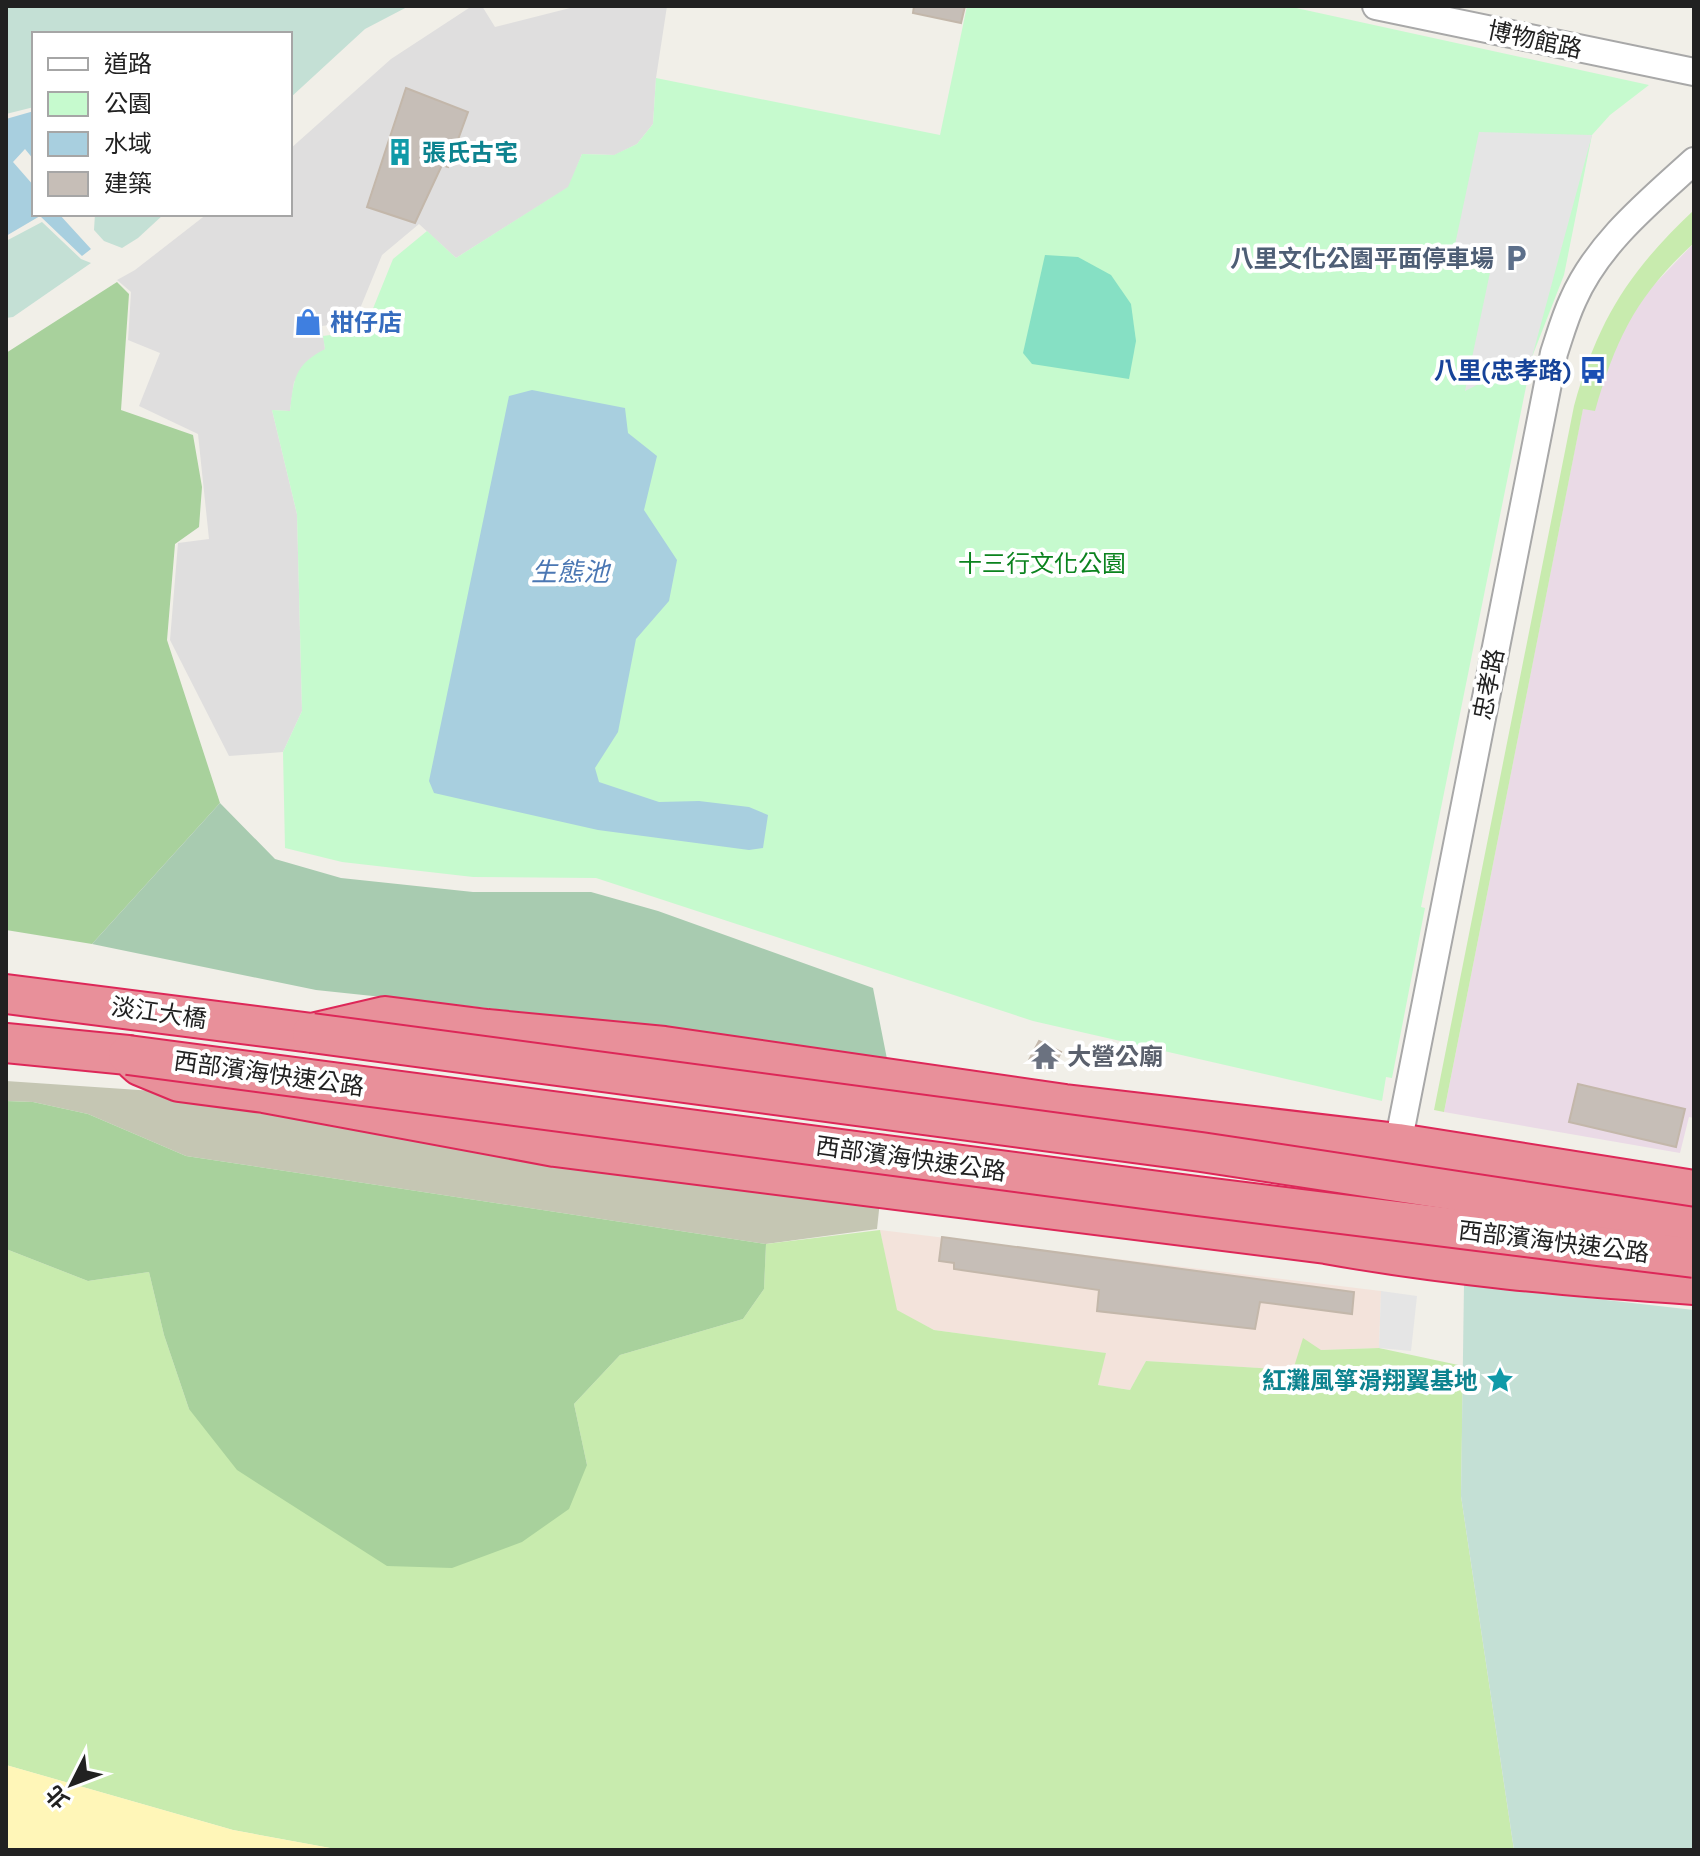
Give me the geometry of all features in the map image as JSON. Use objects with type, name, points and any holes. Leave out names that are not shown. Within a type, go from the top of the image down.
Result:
[{"type":"highway","name":"淡江大橋","points":[[6,994],[312,1033]]},
{"type":"highway","points":[[312,1033],[385,1016],[664,1046],[1065,1104],[1398,1143],[1694,1190]]},
{"type":"highway","name":"西部濱海快速公路","points":[[312,1033],[1186,1149],[1694,1227]]},
{"type":"highway","name":"淡江大橋","points":[[6,1043],[128,1055]]},
{"type":"highway","points":[[128,1055],[140,1066],[179,1082],[264,1093],[555,1147],[1326,1244],[1546,1276],[1694,1285]]},
{"type":"highway","name":"西部濱海快速公路","points":[[128,1055],[1181,1194],[1694,1258]]},
{"type":"street","name":"博物館路","points":[[1376,6],[1694,72]]},
{"type":"street","name":"忠孝路","points":[[1381,1254],[1398,1143],[1554,353],[1573,299],[1590,269],[1637,213],[1694,161]]},
{"type":"shaded area","points":[[6,6],[409,6],[365,29],[292,96],[292,32],[32,32],[32,108],[6,114]]},
{"type":"shaded area","points":[[472,6],[482,6],[495,27],[578,6],[667,6],[656,78],[653,124],[637,144],[615,155],[582,154],[569,187],[456,258],[419,224],[382,255],[359,311],[336,324],[322,326],[325,349],[294,382],[290,411],[272,410],[297,514],[302,711],[283,752],[229,756],[170,640],[178,543],[209,539],[198,434],[139,406],[160,353],[128,340],[131,292],[117,280],[135,270],[204,216],[292,216],[292,147],[391,59]]},
{"type":"shaded area","name":"八里文化公園平面停車場","points":[[1479,132],[1592,135],[1532,357],[1465,391],[1492,263],[1453,254]]},
{"type":"shaded area","points":[[95,216],[162,216],[122,248],[104,241],[94,230]]},
{"type":"shaded area","points":[[42,222],[81,259],[91,263],[13,317],[6,318],[6,241]]},
{"type":"shaded area","points":[[1694,243],[1694,1118],[1689,1117],[1680,1153],[1444,1112],[1583,408],[1608,368],[1624,327],[1649,290]]},
{"type":"shaded area","points":[[6,1081],[242,1097],[880,1201],[877,1229],[766,1244],[186,1156],[88,1114],[33,1102],[6,1101]]},
{"type":"shaded area","points":[[880,1230],[1381,1291],[1379,1348],[1321,1350],[1294,1370],[1146,1361],[1130,1390],[1098,1385],[1105,1353],[934,1330],[896,1310]]},
{"type":"shaded area","points":[[1464,1284],[1694,1310],[1694,1850],[1514,1850],[1461,1496]]},
{"type":"shaded area","points":[[1381,1291],[1417,1296],[1411,1351],[1379,1348]]},
{"type":"green space","name":"十三行文化公園","points":[[967,6],[1287,6],[1649,85],[1610,115],[1592,135],[1564,275],[1532,357],[1421,907],[1425,908],[1392,1078],[1386,1077],[1382,1101],[1033,1021],[596,878],[473,877],[342,862],[285,848],[283,752],[302,711],[297,514],[272,410],[290,411],[297,374],[307,361],[325,349],[323,336],[352,332],[370,316],[393,259],[427,231],[456,258],[568,187],[582,154],[614,155],[637,144],[653,124],[656,78],[940,135]]},
{"type":"green space","points":[[1694,210],[1694,243],[1657,281],[1631,319],[1611,361],[1595,411],[1583,409],[1444,1112],[1434,1110],[1574,406],[1594,348],[1619,299],[1651,254]]},
{"type":"green space","points":[[1045,255],[1078,257],[1111,275],[1131,304],[1136,341],[1129,379],[1032,364],[1023,353]]},
{"type":"green space","points":[[117,282],[129,294],[121,410],[193,435],[202,487],[199,527],[175,544],[167,640],[220,803],[92,944],[6,930],[6,353]]},
{"type":"green space","points":[[220,803],[275,859],[341,878],[473,892],[591,892],[658,911],[873,988],[888,1064],[655,1026],[316,990],[92,944]]},
{"type":"green space","points":[[6,1101],[33,1102],[88,1114],[186,1156],[766,1244],[764,1289],[743,1319],[620,1355],[574,1404],[587,1465],[569,1509],[522,1542],[452,1568],[387,1566],[237,1470],[189,1409],[164,1335],[149,1272],[88,1281],[6,1249]]},
{"type":"green space","points":[[880,1230],[897,1310],[934,1330],[1106,1353],[1098,1385],[1130,1390],[1146,1361],[1293,1370],[1303,1338],[1321,1350],[1379,1348],[1463,1366],[1461,1496],[1514,1850],[341,1850],[233,1830],[6,1765],[6,1249],[88,1281],[149,1272],[164,1335],[189,1409],[587,1465],[574,1404],[620,1355],[743,1319],[764,1289],[766,1244]]},
{"type":"sand","points":[[6,1765],[233,1830],[341,1850],[6,1850]]},
{"type":"water","points":[[32,112],[32,158],[25,149],[13,162],[32,184],[32,216],[40,216],[6,236],[6,119]]},
{"type":"water","points":[[40,216],[61,216],[91,249],[82,256]]},
{"type":"water","name":"生態池","points":[[532,390],[625,408],[628,433],[657,456],[644,510],[677,560],[669,601],[636,639],[618,732],[595,768],[599,782],[659,802],[699,801],[749,807],[768,815],[763,848],[749,850],[598,830],[434,793],[429,781],[509,396]]},
{"type":"building","points":[[914,6],[965,6],[961,23],[913,13]]},
{"type":"building","name":"張氏古宅","points":[[406,88],[468,112],[448,167],[442,165],[415,223],[367,207]]},
{"type":"building","name":"大營公廟","points":[[1039,1041],[1061,1052],[1052,1071],[1029,1060]]},
{"type":"building","points":[[1578,1084],[1685,1109],[1676,1147],[1569,1122]]},
{"type":"building","points":[[942,1237],[1354,1292],[1352,1314],[1260,1302],[1255,1329],[1097,1311],[1099,1290],[954,1269],[954,1263],[939,1261]]},
{"type":"place","name":"張氏古宅","points":[[400,152]]},
{"type":"place","name":"八里文化公園平面停車場","points":[[1516,258]]},
{"type":"place","name":"柑仔店","points":[[308,322]]},
{"type":"place","name":"八里(忠孝路)","points":[[1593,370]]},
{"type":"place","name":"大營公廟","points":[[1045,1056]]},
{"type":"place","name":"紅灘風箏滑翔翼基地","points":[[1500,1380]]}]
